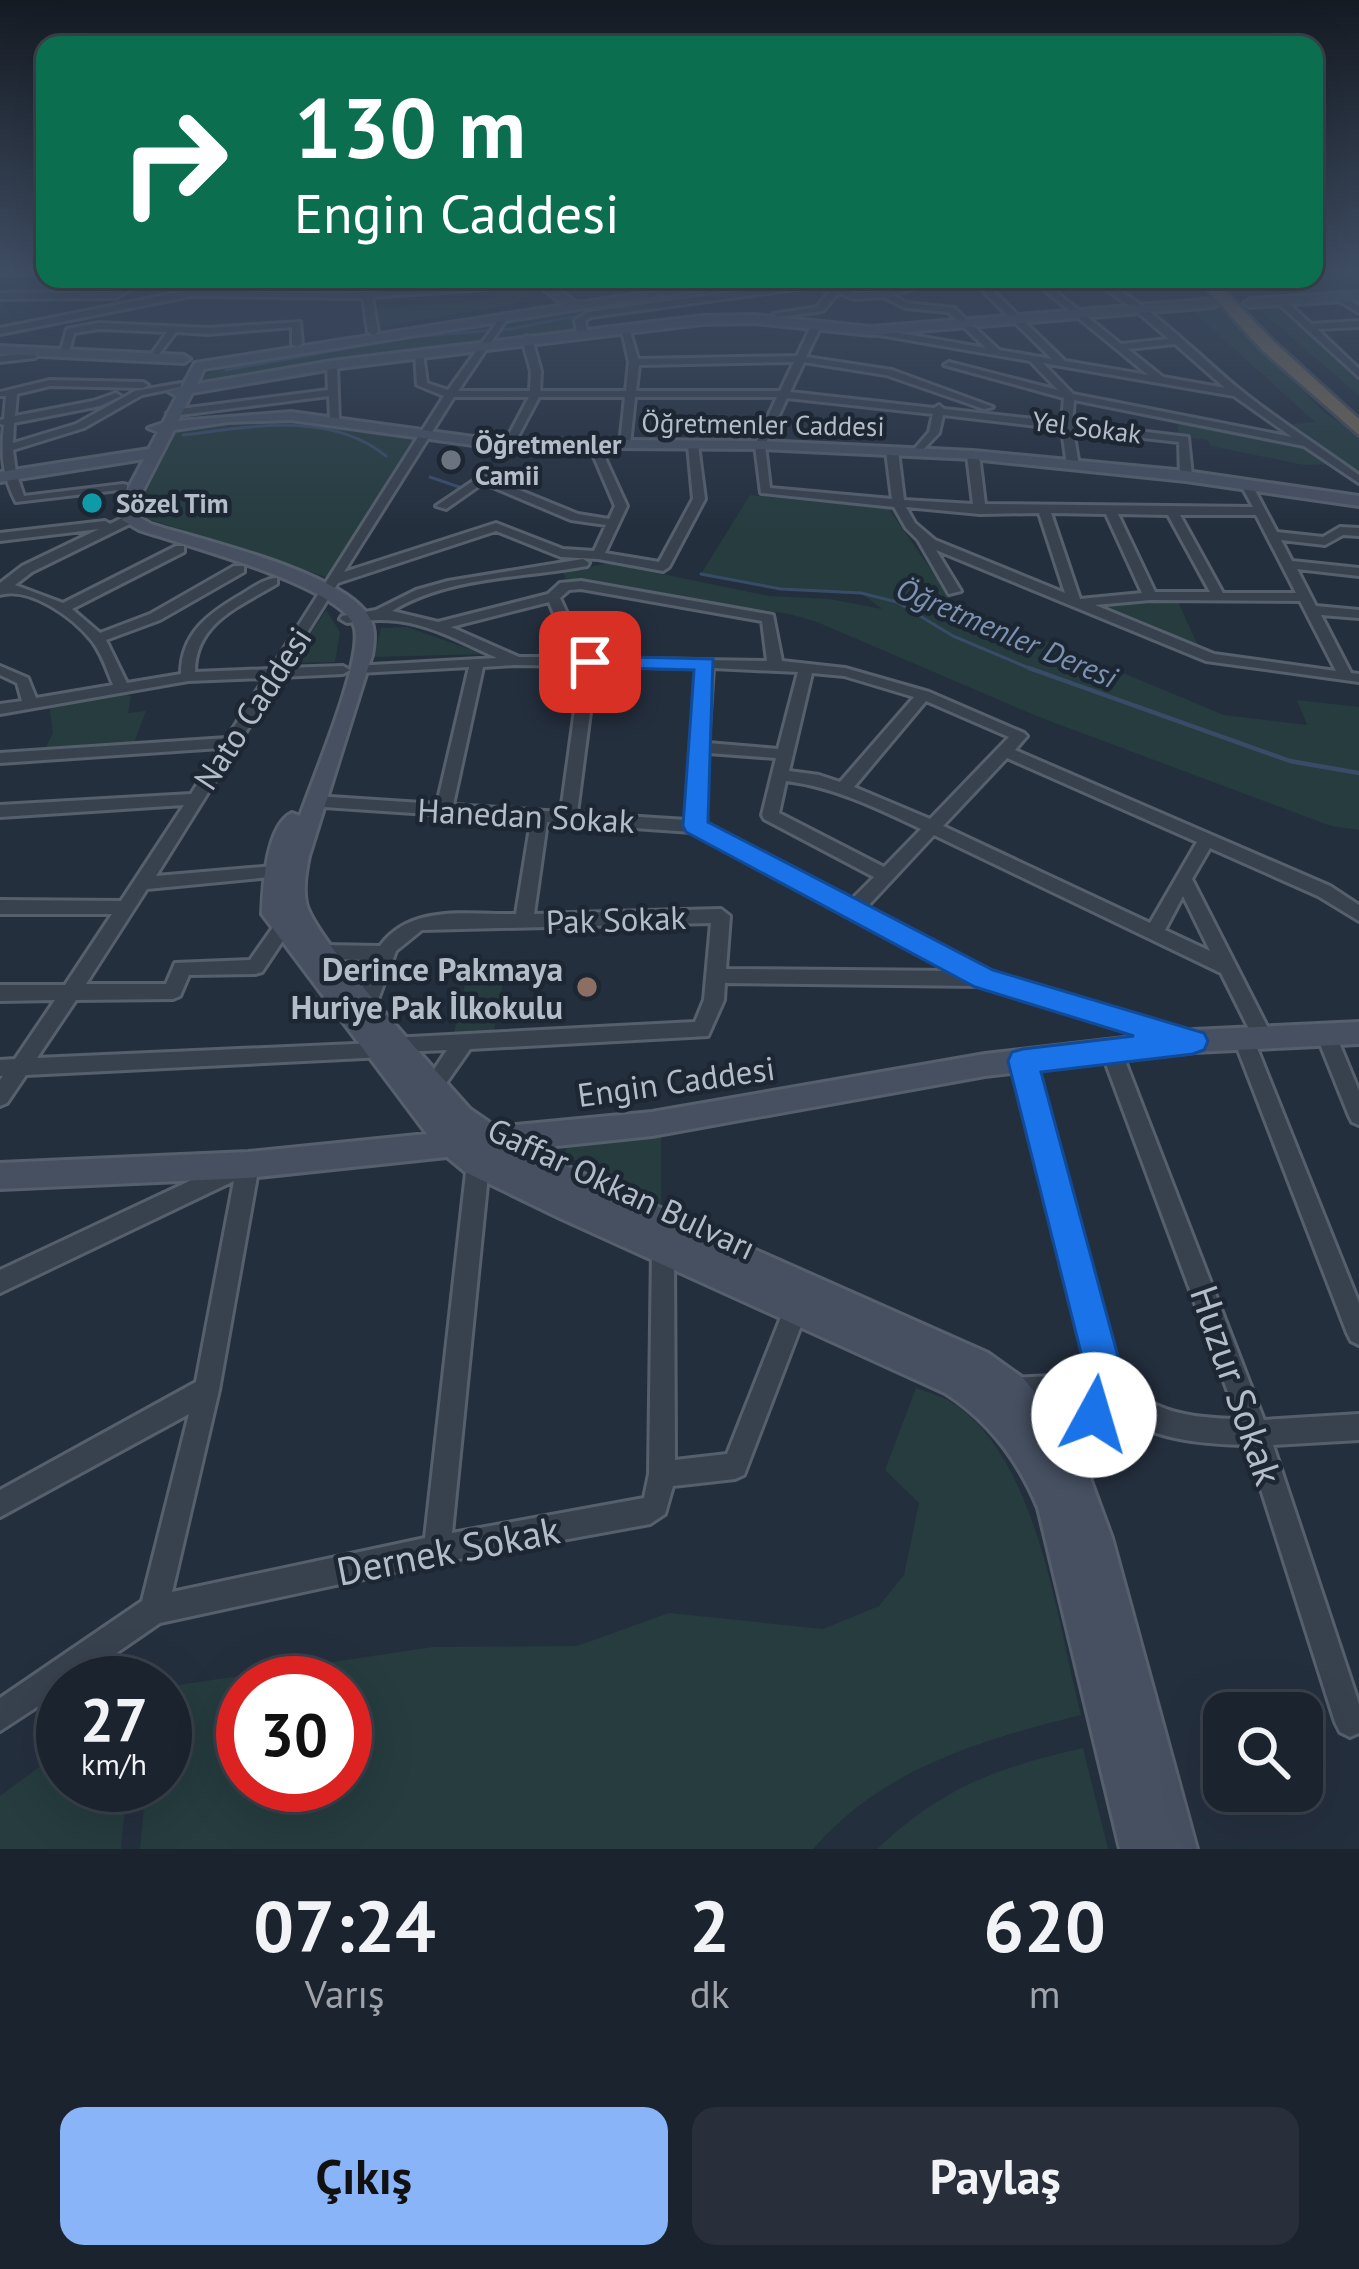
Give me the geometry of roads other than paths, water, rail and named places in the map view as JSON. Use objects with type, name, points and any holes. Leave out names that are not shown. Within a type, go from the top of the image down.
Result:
[{"type":"highway","points":[[1279,356],[1359,429]]},
{"type":"highway","points":[[1297,356],[1359,411]]},
{"type":"main road","points":[[74,356],[184,373],[400,356]]},
{"type":"main road","points":[[104,356],[154,358],[184,373],[291,356]]},
{"type":"main road","points":[[184,373],[249,356]]},
{"type":"main road","points":[[184,373],[164,423],[112,511],[123,522],[180,549],[272,581],[330,589]]},
{"type":"main road","name":"Öğretmenler Caddesi","points":[[164,423],[251,416],[335,420],[509,444],[760,445],[973,455],[1246,483],[1359,501]]},
{"type":"main road","points":[[4,476],[147,454]]},
{"type":"main road","points":[[123,522],[147,454]]},
{"type":"main road","points":[[123,522],[330,589],[354,618]]},
{"type":"main road","name":"Gaffar Okkan Bulvarı","points":[[354,618],[351,669],[292,877],[292,894],[301,920],[366,1005],[388,1048],[451,1144],[544,1172],[976,1365],[1011,1390]]},
{"type":"main road","name":"Gaffar Okkan Bulvarı","points":[[351,669],[275,872],[272,897],[281,928],[388,1048],[433,1086],[481,1152],[663,1250],[970,1388],[1070,1495]]},
{"type":"main road","name":"Engin Caddesi","points":[[481,1152],[565,1132],[707,1115],[1023,1061],[1193,1041],[1359,1033]]},
{"type":"main road","points":[[0,1176],[248,1165],[451,1144]]},
{"type":"main road","points":[[1011,1390],[1070,1495],[1176,1849]]},
{"type":"main road","points":[[1070,1495],[1142,1849]]},
{"type":"street","points":[[50,383],[65,356]]},
{"type":"street","points":[[418,356],[422,385],[450,394]]},
{"type":"street","name":"Nato Caddesi","points":[[0,1097],[10,1067],[73,992],[423,434],[477,356]]},
{"type":"street","points":[[509,444],[539,393],[533,356]]},
{"type":"street","points":[[625,445],[630,356]]},
{"type":"street","points":[[934,387],[950,356]]},
{"type":"street","points":[[1010,356],[1237,393]]},
{"type":"street","points":[[1055,356],[1064,365]]},
{"type":"street","points":[[1130,356],[1161,381]]},
{"type":"street","points":[[1195,356],[1237,393],[1359,480]]},
{"type":"street","points":[[1338,356],[1359,374]]},
{"type":"street","points":[[633,368],[800,358],[888,372],[1016,418]]},
{"type":"street","points":[[800,358],[760,445],[765,491],[980,511],[1259,511]]},
{"type":"street","points":[[1035,361],[1070,395]]},
{"type":"street","points":[[1346,364],[1359,362]]},
{"type":"street","points":[[949,364],[1070,395],[1305,442]]},
{"type":"street","points":[[332,365],[335,420]]},
{"type":"street","points":[[633,368],[794,371]]},
{"type":"street","points":[[878,401],[888,372]]},
{"type":"street","points":[[5,422],[96,404],[130,388],[184,373]]},
{"type":"street","points":[[5,445],[80,426],[184,373]]},
{"type":"street","points":[[123,487],[20,500],[4,476],[6,393],[50,383],[130,388]]},
{"type":"street","points":[[164,423],[334,392]]},
{"type":"street","name":"Yel Sokak","points":[[450,394],[782,394],[878,401],[1184,439],[1186,476]]},
{"type":"street","points":[[1070,395],[1067,425],[1073,466]]},
{"type":"street","points":[[916,453],[934,433],[939,408]]},
{"type":"street","points":[[354,618],[380,613],[406,598],[493,577],[588,562],[598,555],[620,502],[594,445]]},
{"type":"street","points":[[330,589],[496,527],[561,553],[663,567],[699,500],[693,445]]},
{"type":"street","points":[[892,451],[899,507],[913,532],[924,539],[1211,658],[1353,678]]},
{"type":"street","points":[[973,455],[980,511]]},
{"type":"street","points":[[442,506],[482,478],[575,517],[613,523]]},
{"type":"street","points":[[1246,483],[1306,603],[1353,678]]},
{"type":"street","points":[[1044,510],[1076,604]]},
{"type":"street","points":[[1110,511],[1150,596]]},
{"type":"street","points":[[1172,512],[1217,595]]},
{"type":"street","points":[[0,537],[123,522]]},
{"type":"street","points":[[1,588],[27,569],[123,522]]},
{"type":"street","points":[[1272,536],[1325,541],[1340,531],[1359,532]]},
{"type":"street","points":[[0,546],[21,534]]},
{"type":"street","points":[[924,539],[954,591]]},
{"type":"street","points":[[61,609],[180,549]]},
{"type":"street","points":[[1287,564],[1359,572]]},
{"type":"street","points":[[98,638],[155,617],[238,569]]},
{"type":"street","points":[[188,676],[185,656],[192,637],[272,581]]},
{"type":"street","points":[[438,626],[553,597],[566,586],[581,585],[768,618],[775,665]]},
{"type":"street","points":[[1,588],[38,596],[98,638],[121,687]]},
{"type":"street","points":[[1076,604],[1217,595],[1306,603],[1359,614]]},
{"type":"street","points":[[553,597],[569,633],[562,662]]},
{"type":"street","points":[[380,613],[438,626],[517,661]]},
{"type":"street","points":[[0,710],[188,676],[517,661],[775,665],[867,676],[1019,736],[852,911]]},
{"type":"street","points":[[568,817],[590,662]]},
{"type":"street","points":[[444,810],[477,664]]},
{"type":"street","points":[[695,826],[706,664]]},
{"type":"street","points":[[806,667],[770,815],[885,875]]},
{"type":"street","points":[[0,670],[27,685],[31,704]]},
{"type":"street","points":[[844,788],[924,695]]},
{"type":"street","points":[[0,758],[228,743]]},
{"type":"street","points":[[700,747],[783,754]]},
{"type":"street","points":[[1004,751],[1356,909]]},
{"type":"street","points":[[778,775],[844,788],[1226,967]]},
{"type":"street","points":[[0,811],[193,799]]},
{"type":"street","name":"Hanedan Sokak","points":[[316,802],[695,826],[985,979],[1193,1041]]},
{"type":"street","points":[[524,922],[540,816]]},
{"type":"street","points":[[1154,933],[1206,841]]},
{"type":"street","points":[[142,883],[275,872]]},
{"type":"street","points":[[1184,879],[1253,1037],[1359,1333]]},
{"type":"street","points":[[0,907],[127,908]]},
{"type":"street","name":"Pak Sokak","points":[[383,953],[398,935],[420,923],[721,916],[717,976],[706,1024],[693,1033],[464,1042]]},
{"type":"street","points":[[0,993],[173,991],[182,968],[255,967],[281,928]]},
{"type":"street","points":[[324,952],[383,953],[366,1005]]},
{"type":"street","points":[[717,976],[985,979]]},
{"type":"street","points":[[1326,1034],[1359,1116]]},
{"type":"street","points":[[10,1067],[464,1042]]},
{"type":"street","points":[[433,1086],[464,1042]]},
{"type":"street","name":"Huzur Sokak","points":[[1112,1053],[1255,1430],[1350,1722]]},
{"type":"street","points":[[1023,1061],[1108,1386],[1127,1409],[1172,1426],[1359,1427]]},
{"type":"street","points":[[544,1172],[549,1151],[565,1132]]},
{"type":"street","points":[[437,1549],[481,1152]]},
{"type":"street","points":[[0,1282],[248,1165]]},
{"type":"street","points":[[154,1610],[207,1390],[248,1165]]},
{"type":"street","points":[[663,1250],[662,1474],[735,1466],[796,1310]]},
{"type":"street","points":[[1011,1390],[1108,1386]]},
{"type":"street","points":[[1070,1495],[1108,1386]]},
{"type":"street","points":[[0,1504],[207,1390]]},
{"type":"street","name":"Dernek Sokak","points":[[0,1716],[154,1610],[437,1549],[650,1511],[656,1505],[662,1474]]},
{"type":"waterway","points":[[226,370],[302,356]]},
{"type":"waterway","points":[[183,435],[262,426],[315,427],[340,432],[386,456]]},
{"type":"waterway","name":"Öğretmenler Deresi","points":[[430,477],[462,488]]},
{"type":"waterway","name":"Öğretmenler Deresi","points":[[701,574],[781,589],[861,593],[897,602],[953,636],[1036,671]]},
{"type":"waterway","name":"Öğretmenler Deresi","points":[[1029,668],[1290,761],[1359,773]]},
{"type":"place","name":"Öğretmenler Camii","points":[[451,460]]},
{"type":"place","name":"Sözel Tim","points":[[92,503]]},
{"type":"place","name":"Derince Pakmaya Huriye Pak İlkokulu","points":[[587,987]]}]
